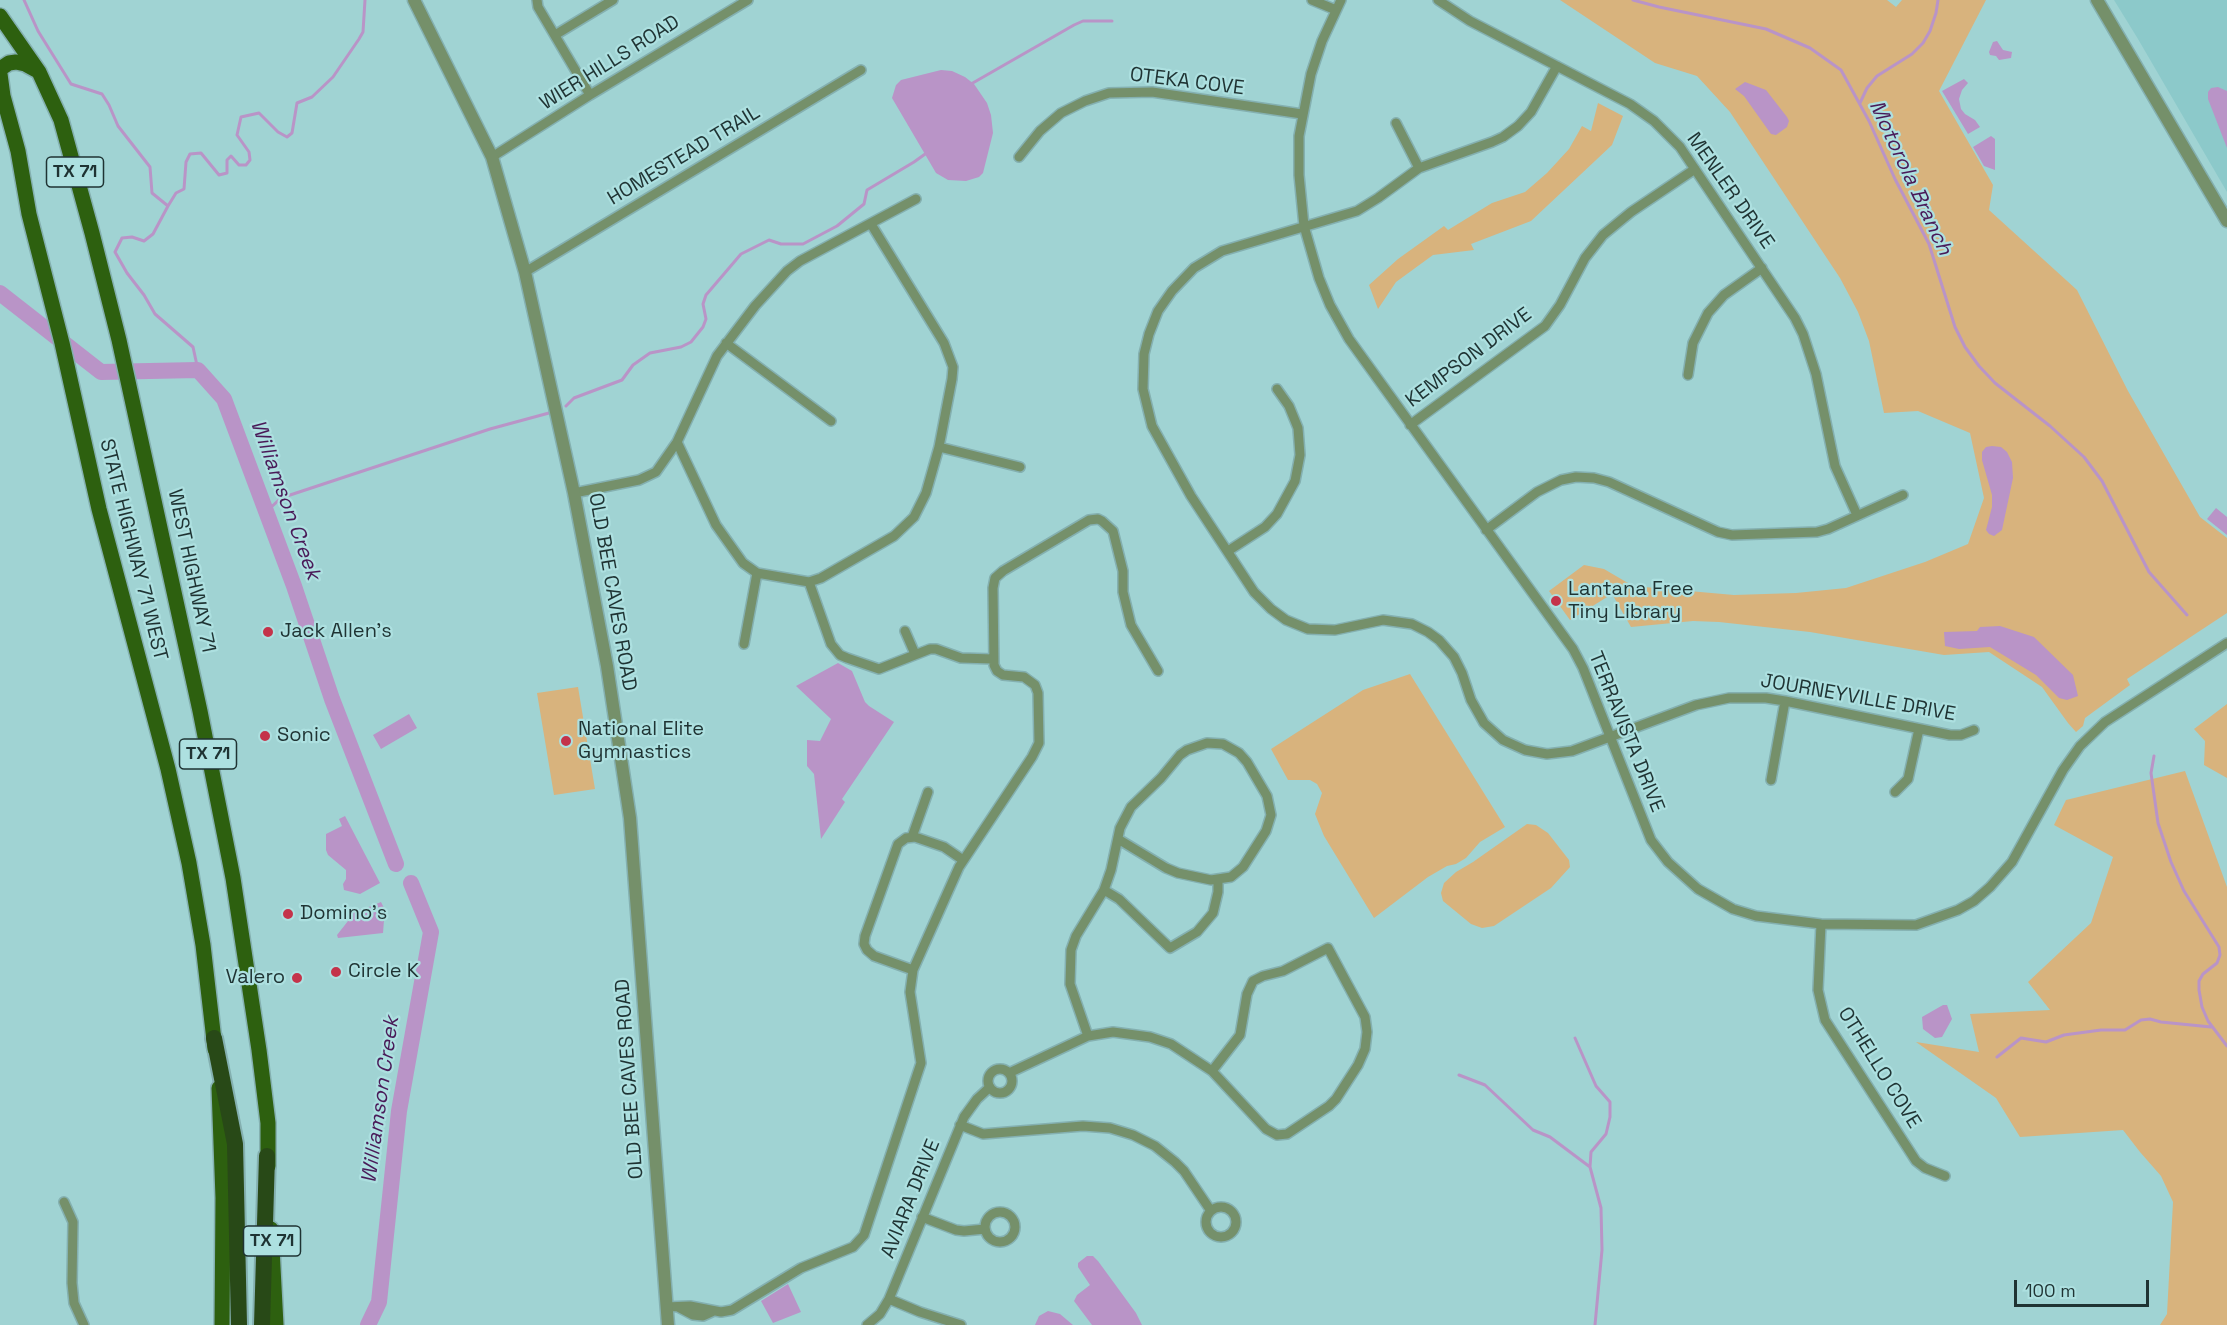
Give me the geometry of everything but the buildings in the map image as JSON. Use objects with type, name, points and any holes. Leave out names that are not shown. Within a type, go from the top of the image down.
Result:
[{"type":"highway","name":"TX 71","points":[[214,1038],[235,1144],[240,1325]]},
{"type":"highway","name":"TX 71","points":[[262,1325],[267,1156]]},
{"type":"main road","name":"WEST HIGHWAY 71","points":[[0,16],[39,72],[61,120],[119,340],[200,711],[233,878],[268,1123],[267,1156]]},
{"type":"main road","points":[[0,69],[9,63],[16,62],[39,72]]},
{"type":"main road","name":"STATE HIGHWAY 71 WEST","points":[[0,74],[3,96],[18,151],[29,214],[54,307],[99,509],[168,768],[189,863],[203,945],[219,1083],[222,1325]]},
{"type":"main road","name":"TX 71","points":[[267,1156],[276,1325]]},
{"type":"street","name":"OLD BEE CAVES ROAD","points":[[414,0],[492,158],[525,272],[574,493],[607,666],[630,818],[672,1307],[668,1325]]},
{"type":"street","points":[[537,0],[538,7],[590,95]]},
{"type":"street","points":[[555,35],[613,0]]},
{"type":"street","name":"WIER HILLS ROAD","points":[[492,158],[590,95],[748,0]]},
{"type":"street","points":[[1312,0],[1336,10]]},
{"type":"street","name":"TERRAVISTA DRIVE","points":[[1341,0],[1316,56],[1302,114],[1298,156],[1304,226],[1319,279],[1341,325],[1410,425],[1573,649],[1583,668],[1652,840],[1682,877],[1715,900],[1733,909],[1775,920],[1821,924],[1916,925],[1942,917],[1974,901],[2000,877],[2012,862],[2063,770],[2080,746],[2114,716],[2227,643]]},
{"type":"street","name":"MENLER DRIVE","points":[[1438,0],[1470,21],[1616,96],[1641,111],[1674,141],[1762,268],[1803,334],[1816,374],[1835,466],[1857,515]]},
{"type":"street","points":[[2097,0],[2227,221]]},
{"type":"street","name":"JOURNEYVILLE DRIVE","points":[[1557,66],[1531,112],[1511,131],[1492,142],[1419,168],[1365,207],[1235,245],[1194,268],[1172,291],[1158,311],[1144,354],[1143,389],[1152,426],[1176,472],[1254,592],[1271,609],[1296,625],[1308,629],[1335,630],[1383,620],[1412,624],[1428,632],[1454,657],[1471,700],[1484,723],[1497,736],[1513,746],[1537,753],[1560,753],[1710,701],[1749,697],[1785,701],[1919,729],[1961,735],[1974,730]]},
{"type":"street","name":"HOMESTEAD TRAIL","points":[[525,272],[861,70]]},
{"type":"street","name":"OTEKA COVE","points":[[1019,157],[1040,131],[1061,113],[1085,101],[1109,93],[1152,92],[1302,114]]},
{"type":"street","points":[[1396,123],[1419,168]]},
{"type":"street","name":"KEMPSON DRIVE","points":[[1410,425],[1545,326],[1560,305],[1585,258],[1603,235],[1631,212],[1695,169]]},
{"type":"street","points":[[574,493],[639,480],[650,476],[661,467],[677,442],[709,370],[726,342],[787,271],[800,261],[916,199]]},
{"type":"street","points":[[677,442],[716,525],[743,563],[757,573],[809,582],[821,578],[894,536],[914,517],[926,493],[939,447],[952,379],[950,356],[918,298],[872,224]]},
{"type":"street","points":[[1688,375],[1693,343],[1708,313],[1724,295],[1762,268]]},
{"type":"street","points":[[726,342],[831,421]]},
{"type":"street","points":[[1228,551],[1265,527],[1277,514],[1295,481],[1300,455],[1298,428],[1289,406],[1277,389]]},
{"type":"street","points":[[939,447],[1020,467]]},
{"type":"street","points":[[1486,530],[1537,492],[1562,480],[1576,477],[1609,482],[1718,532],[1732,535],[1817,532],[1903,495]]},
{"type":"street","points":[[672,1307],[693,1315],[703,1316],[714,1311],[727,1311],[739,1307],[801,1268],[853,1247],[864,1235],[921,1063],[909,992],[913,970],[963,860],[1039,743],[1038,693],[1035,685],[1024,677],[1005,675],[994,667],[993,588],[995,578],[1089,520],[1098,519],[1107,524],[1113,531],[1123,571],[1123,592],[1131,624],[1158,671]]},
{"type":"street","points":[[744,644],[757,573]]},
{"type":"street","points":[[809,582],[831,644],[840,655],[879,669],[915,654],[936,649],[961,658],[993,659]]},
{"type":"street","points":[[905,631],[915,654]]},
{"type":"street","points":[[1771,780],[1785,701]]},
{"type":"street","points":[[1895,792],[1903,785],[1910,771],[1919,729]]},
{"type":"street","points":[[1088,1036],[1070,984],[1071,950],[1076,936],[1104,890],[1120,828],[1131,807],[1161,778],[1180,755],[1207,743],[1223,744],[1239,753],[1267,796],[1270,815],[1266,831],[1243,867],[1231,877],[1204,879],[1172,870],[1118,839]]},
{"type":"street","points":[[912,837],[928,792]]},
{"type":"street","points":[[913,970],[874,956],[867,950],[864,942],[898,844],[903,839],[912,837],[944,847],[963,860]]},
{"type":"street","points":[[1104,890],[1119,899],[1170,948],[1197,932],[1210,918],[1216,907],[1218,879]]},
{"type":"street","name":"OTHELLO COVE","points":[[1821,924],[1818,990],[1825,1020],[1916,1161],[1925,1168],[1945,1176]]},
{"type":"street","name":"AVIARA DRIVE","points":[[1009,1073],[1011,1084],[1004,1092],[990,1087],[988,1077],[991,1072],[1000,1069],[1009,1073],[1088,1036],[1113,1032],[1150,1037],[1171,1044],[1212,1071],[1266,1129],[1277,1135],[1287,1134],[1329,1106],[1349,1081],[1365,1048],[1365,1017],[1328,948],[1283,971],[1253,981],[1247,994],[1240,1035],[1212,1071]]},
{"type":"street","name":"AVIARA DRIVE","points":[[867,1325],[880,1314],[889,1299],[960,1125],[970,1108],[990,1087]]},
{"type":"street","points":[[960,1125],[976,1133],[990,1135],[1083,1126],[1122,1131],[1155,1146],[1175,1162],[1184,1171],[1211,1211]]},
{"type":"street","points":[[64,1202],[73,1222],[74,1303],[84,1325]]},
{"type":"street","points":[[922,1217],[956,1230],[985,1229]]},
{"type":"street","points":[[889,1299],[920,1312],[962,1325]]},
{"type":"shaded area","points":[[1560,0],[1887,0],[1896,7],[1902,0],[1986,0],[1939,91],[1993,185],[1989,210],[2077,290],[2128,391],[2200,517],[2227,538],[2227,613],[2127,679],[2130,685],[2085,718],[2083,726],[2076,732],[2042,687],[1989,652],[1944,655],[1810,632],[1719,622],[1693,621],[1631,627],[1612,594],[1570,620],[1549,591],[1584,565],[1604,569],[1633,586],[1734,595],[1796,593],[1846,588],[1925,562],[1968,544],[1984,498],[1970,433],[1918,411],[1884,413],[1869,341],[1858,312],[1840,278],[1730,112],[1697,76],[1655,63]]},
{"type":"shaded area","points":[[2114,0],[2227,0],[2227,192],[2138,39]]},
{"type":"shaded area","points":[[1997,41],[2003,50],[2012,52],[2011,58],[1999,60],[1996,56],[1990,55],[1993,42]]},
{"type":"shaded area","points":[[941,70],[952,71],[974,84],[987,103],[991,115],[993,133],[983,173],[979,177],[966,181],[948,180],[936,173],[892,98],[896,85],[901,80]]},
{"type":"shaded area","points":[[1964,79],[1968,83],[1959,99],[1961,109],[1980,127],[1968,134],[1942,91]]},
{"type":"shaded area","points":[[1745,82],[1766,90],[1787,117],[1789,121],[1787,127],[1776,135],[1771,134],[1744,96],[1735,89]]},
{"type":"shaded area","points":[[2218,87],[2227,91],[2227,148],[2208,99],[2208,92],[2211,88]]},
{"type":"shaded area","points":[[1598,103],[1623,116],[1612,145],[1531,221],[1471,244],[1474,250],[1433,255],[1396,282],[1378,309],[1369,285],[1398,259],[1444,226],[1448,230],[1492,203],[1525,192],[1569,149],[1582,126],[1591,131]]},
{"type":"shaded area","points":[[1991,136],[1995,139],[1995,170],[1984,166],[1973,147]]},
{"type":"shaded area","points":[[1986,447],[2001,447],[2007,452],[2012,462],[2013,478],[2002,530],[1994,536],[1986,530],[1992,507],[1992,495],[1982,460],[1982,452]]},
{"type":"shaded area","points":[[2216,508],[2227,517],[2227,535],[2207,519]]},
{"type":"shaded area","points":[[2000,626],[2034,637],[2073,675],[2078,696],[2067,700],[2059,698],[2036,675],[1990,647],[1959,649],[1945,646],[1944,632],[1977,631],[1980,627]]},
{"type":"shaded area","points":[[838,663],[852,671],[865,702],[894,722],[842,799],[845,802],[821,839],[814,774],[807,766],[807,740],[820,741],[831,719],[796,686]]},
{"type":"shaded area","points":[[1410,674],[1505,827],[1480,842],[1466,858],[1428,877],[1374,918],[1324,836],[1315,814],[1322,793],[1317,784],[1310,780],[1288,780],[1271,749],[1363,690]]},
{"type":"shaded area","name":"National Elite Gymnastics","points":[[578,687],[595,789],[554,795],[537,693]]},
{"type":"shaded area","points":[[2227,704],[2227,778],[2204,765],[2205,741],[2194,729]]},
{"type":"shaded area","points":[[409,714],[417,728],[381,749],[373,735]]},
{"type":"shaded area","points":[[2185,771],[2227,887],[2227,1325],[2160,1325],[2167,1314],[2173,1202],[2161,1176],[2123,1130],[2020,1137],[1996,1098],[1916,1042],[1979,1052],[1970,1014],[2050,1010],[2028,982],[2091,923],[2113,857],[2054,825],[2066,800]]},
{"type":"shaded area","points":[[345,816],[380,883],[360,894],[344,890],[346,870],[328,855],[326,850],[326,834],[342,826],[339,819]]},
{"type":"shaded area","points":[[1527,824],[1536,825],[1548,833],[1569,860],[1570,867],[1551,888],[1494,926],[1482,928],[1471,924],[1443,901],[1441,893],[1444,883],[1456,872]]},
{"type":"shaded area","points":[[381,902],[387,914],[383,933],[338,938],[337,935],[348,921],[344,917],[349,909],[364,909]]},
{"type":"shaded area","points":[[1947,1005],[1952,1019],[1942,1037],[1935,1038],[1923,1029],[1922,1017]]},
{"type":"shaded area","points":[[1087,1256],[1093,1256],[1098,1261],[1136,1313],[1142,1325],[1092,1325],[1074,1301],[1077,1295],[1090,1285],[1078,1267],[1078,1263]]},
{"type":"shaded area","points":[[788,1284],[801,1312],[773,1323],[761,1301]]},
{"type":"shaded area","points":[[1048,1311],[1060,1314],[1073,1325],[1035,1325],[1039,1316]]},
{"type":"waterway","points":[[24,0],[38,31],[71,84],[102,94],[118,126],[150,167],[152,193],[168,206],[153,234],[144,241],[132,237],[122,238],[115,252],[155,314],[193,347],[198,370]]},
{"type":"waterway","points":[[168,206],[176,193],[184,189],[186,162],[190,154],[201,153],[219,175],[227,173],[227,160],[231,156],[239,165],[246,165],[250,160],[249,152],[237,135],[241,117],[259,113],[278,132],[287,137],[292,133],[297,103],[312,97],[333,77],[363,32],[365,0]]},
{"type":"waterway","name":"Motorola Branch","points":[[1633,0],[1766,29],[1810,48],[1841,70],[1869,121],[1895,179],[1929,244],[1955,327],[1965,347],[1995,383],[2050,426],[2084,457],[2102,481],[2149,572],[2187,615]]},
{"type":"waterway","points":[[1860,103],[1867,88],[1877,76],[1912,54],[1923,43],[1930,31],[1938,0]]},
{"type":"waterway","points":[[971,84],[1074,25],[1083,21],[1112,21]]},
{"type":"waterway","points":[[566,406],[574,398],[622,380],[633,365],[650,353],[681,347],[691,342],[703,327],[706,319],[703,304],[706,295],[741,254],[769,240],[781,244],[803,244],[837,226],[864,204],[867,190],[928,152]]},
{"type":"waterway","name":"Williamson Creek","points":[[0,293],[101,372],[198,370],[224,399],[294,586],[332,699],[396,864]]},
{"type":"waterway","points":[[266,512],[281,498],[490,429],[549,413]]},
{"type":"waterway","name":"Motorola Branch","points":[[2154,756],[2151,773],[2158,823],[2171,862],[2184,891],[2219,947],[2220,955],[2217,963],[2203,974],[2199,981],[2199,990],[2202,1007],[2208,1021],[2227,1046]]},
{"type":"waterway","name":"Williamson Creek","points":[[368,1325],[379,1302],[399,1111],[431,932],[411,883]]},
{"type":"waterway","points":[[1997,1057],[2021,1038],[2046,1042],[2064,1035],[2101,1030],[2125,1030],[2141,1020],[2150,1019],[2211,1027]]},
{"type":"waterway","points":[[1575,1038],[1596,1086],[1610,1102],[1610,1117],[1606,1134],[1591,1152],[1590,1167]]},
{"type":"waterway","points":[[1459,1075],[1485,1085],[1533,1130],[1550,1137],[1590,1167],[1601,1208],[1602,1250],[1595,1325]]},
{"type":"place","name":"Lantana Free Tiny Library","points":[[1556,601]]},
{"type":"place","name":"Jack Allen's","points":[[268,632]]},
{"type":"place","name":"Sonic","points":[[265,736]]},
{"type":"place","name":"National Elite Gymnastics","points":[[566,741]]},
{"type":"place","name":"Domino's","points":[[288,914]]},
{"type":"place","name":"Circle K","points":[[336,972]]},
{"type":"place","name":"Valero","points":[[297,978]]}]
